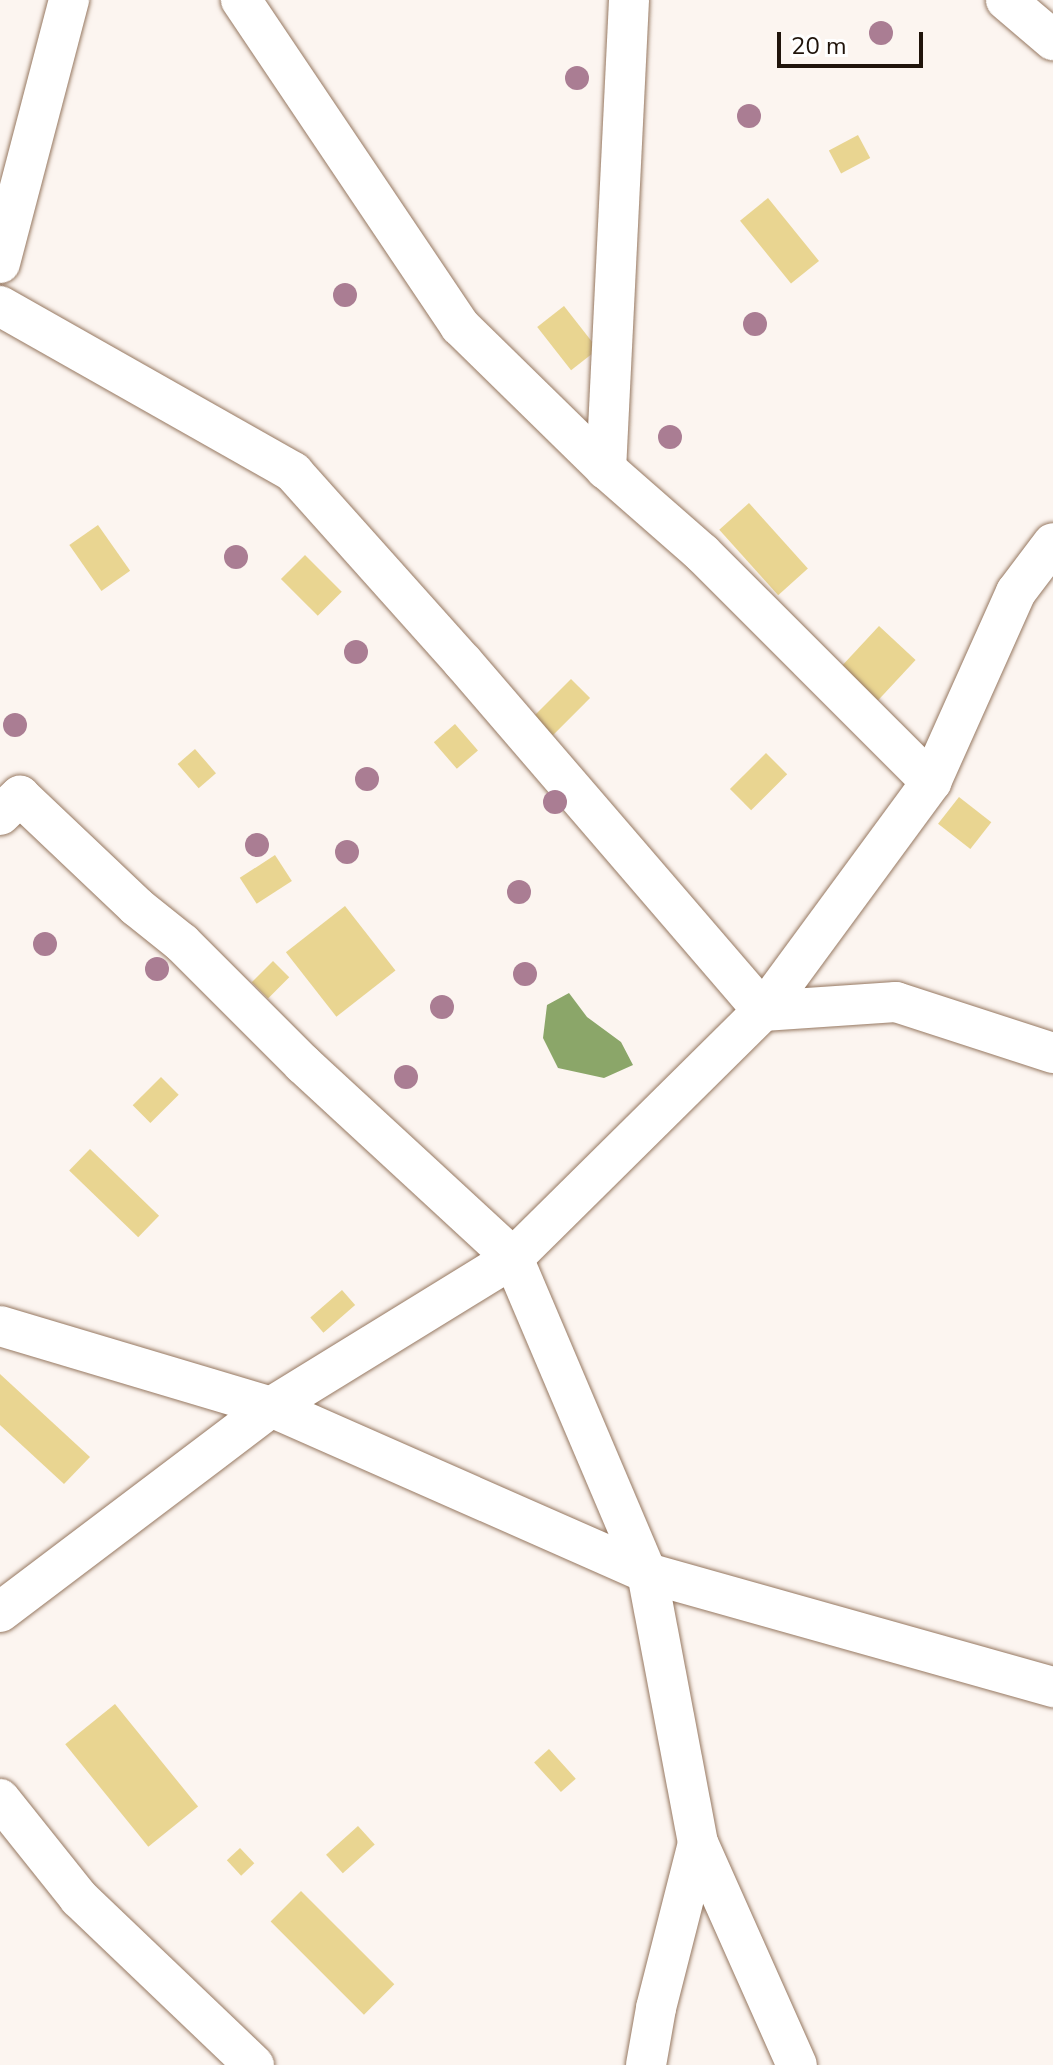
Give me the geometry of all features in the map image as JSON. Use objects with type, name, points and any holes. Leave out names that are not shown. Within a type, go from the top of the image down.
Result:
[{"type":"street","points":[[0,263],[69,0]]},
{"type":"street","points":[[241,0],[460,326],[606,469],[702,553],[931,782]]},
{"type":"street","points":[[606,469],[629,0]]},
{"type":"street","points":[[1006,0],[1053,40]]},
{"type":"street","points":[[0,306],[293,472],[463,662],[763,1011]]},
{"type":"street","points":[[0,1612],[271,1407],[513,1258],[763,1011],[931,782],[1016,592],[1053,543]]},
{"type":"street","points":[[0,815],[20,796],[137,907],[182,943],[303,1064],[513,1258],[647,1573],[698,1843],[797,2065]]},
{"type":"street","points":[[763,1011],[896,1002],[1053,1053]]},
{"type":"street","points":[[0,1326],[271,1407],[647,1573],[1053,1687]]},
{"type":"street","points":[[0,1799],[79,1898],[254,2065]]},
{"type":"street","points":[[646,2065],[656,2008],[698,1843]]},
{"type":"shaded area","points":[[569,993],[587,1017],[621,1042],[633,1065],[604,1078],[558,1068],[543,1038],[547,1005]]},
{"type":"building","points":[[858,135],[870,158],[841,173],[829,150]]},
{"type":"building","points":[[768,198],[819,261],[791,284],[740,221]]},
{"type":"building","points":[[564,306],[598,349],[571,370],[537,327]]},
{"type":"building","points":[[749,503],[808,568],[778,595],[719,530]]},
{"type":"building","points":[[98,525],[130,571],[101,591],[69,545]]},
{"type":"building","points":[[305,555],[342,592],[318,616],[281,579]]},
{"type":"building","points":[[879,626],[916,660],[875,703],[839,669]]},
{"type":"building","points":[[571,679],[590,698],[548,740],[529,721]]},
{"type":"building","points":[[455,724],[478,750],[457,769],[434,742]]},
{"type":"building","points":[[195,749],[216,773],[199,788],[178,764]]},
{"type":"building","points":[[766,753],[787,774],[751,810],[730,789]]},
{"type":"building","points":[[959,797],[991,822],[970,849],[938,824]]},
{"type":"building","points":[[275,855],[292,881],[257,904],[240,878]]},
{"type":"building","points":[[345,906],[395,971],[336,1017],[286,952]]},
{"type":"building","points":[[273,961],[289,977],[268,998],[252,982]]},
{"type":"building","points":[[161,1077],[179,1095],[150,1123],[133,1105]]},
{"type":"building","points":[[90,1149],[159,1216],[138,1237],[69,1171]]},
{"type":"building","points":[[342,1290],[355,1305],[323,1333],[310,1318]]},
{"type":"building","points":[[0,1374],[90,1457],[64,1484],[0,1425]]},
{"type":"building","points":[[115,1704],[198,1807],[148,1847],[65,1744]]},
{"type":"building","points":[[549,1749],[576,1779],[561,1792],[534,1762]]},
{"type":"building","points":[[358,1826],[375,1845],[343,1873],[326,1855]]},
{"type":"building","points":[[240,1848],[254,1863],[241,1876],[227,1860]]},
{"type":"building","points":[[301,1891],[394,1984],[364,2015],[271,1921]]}]
